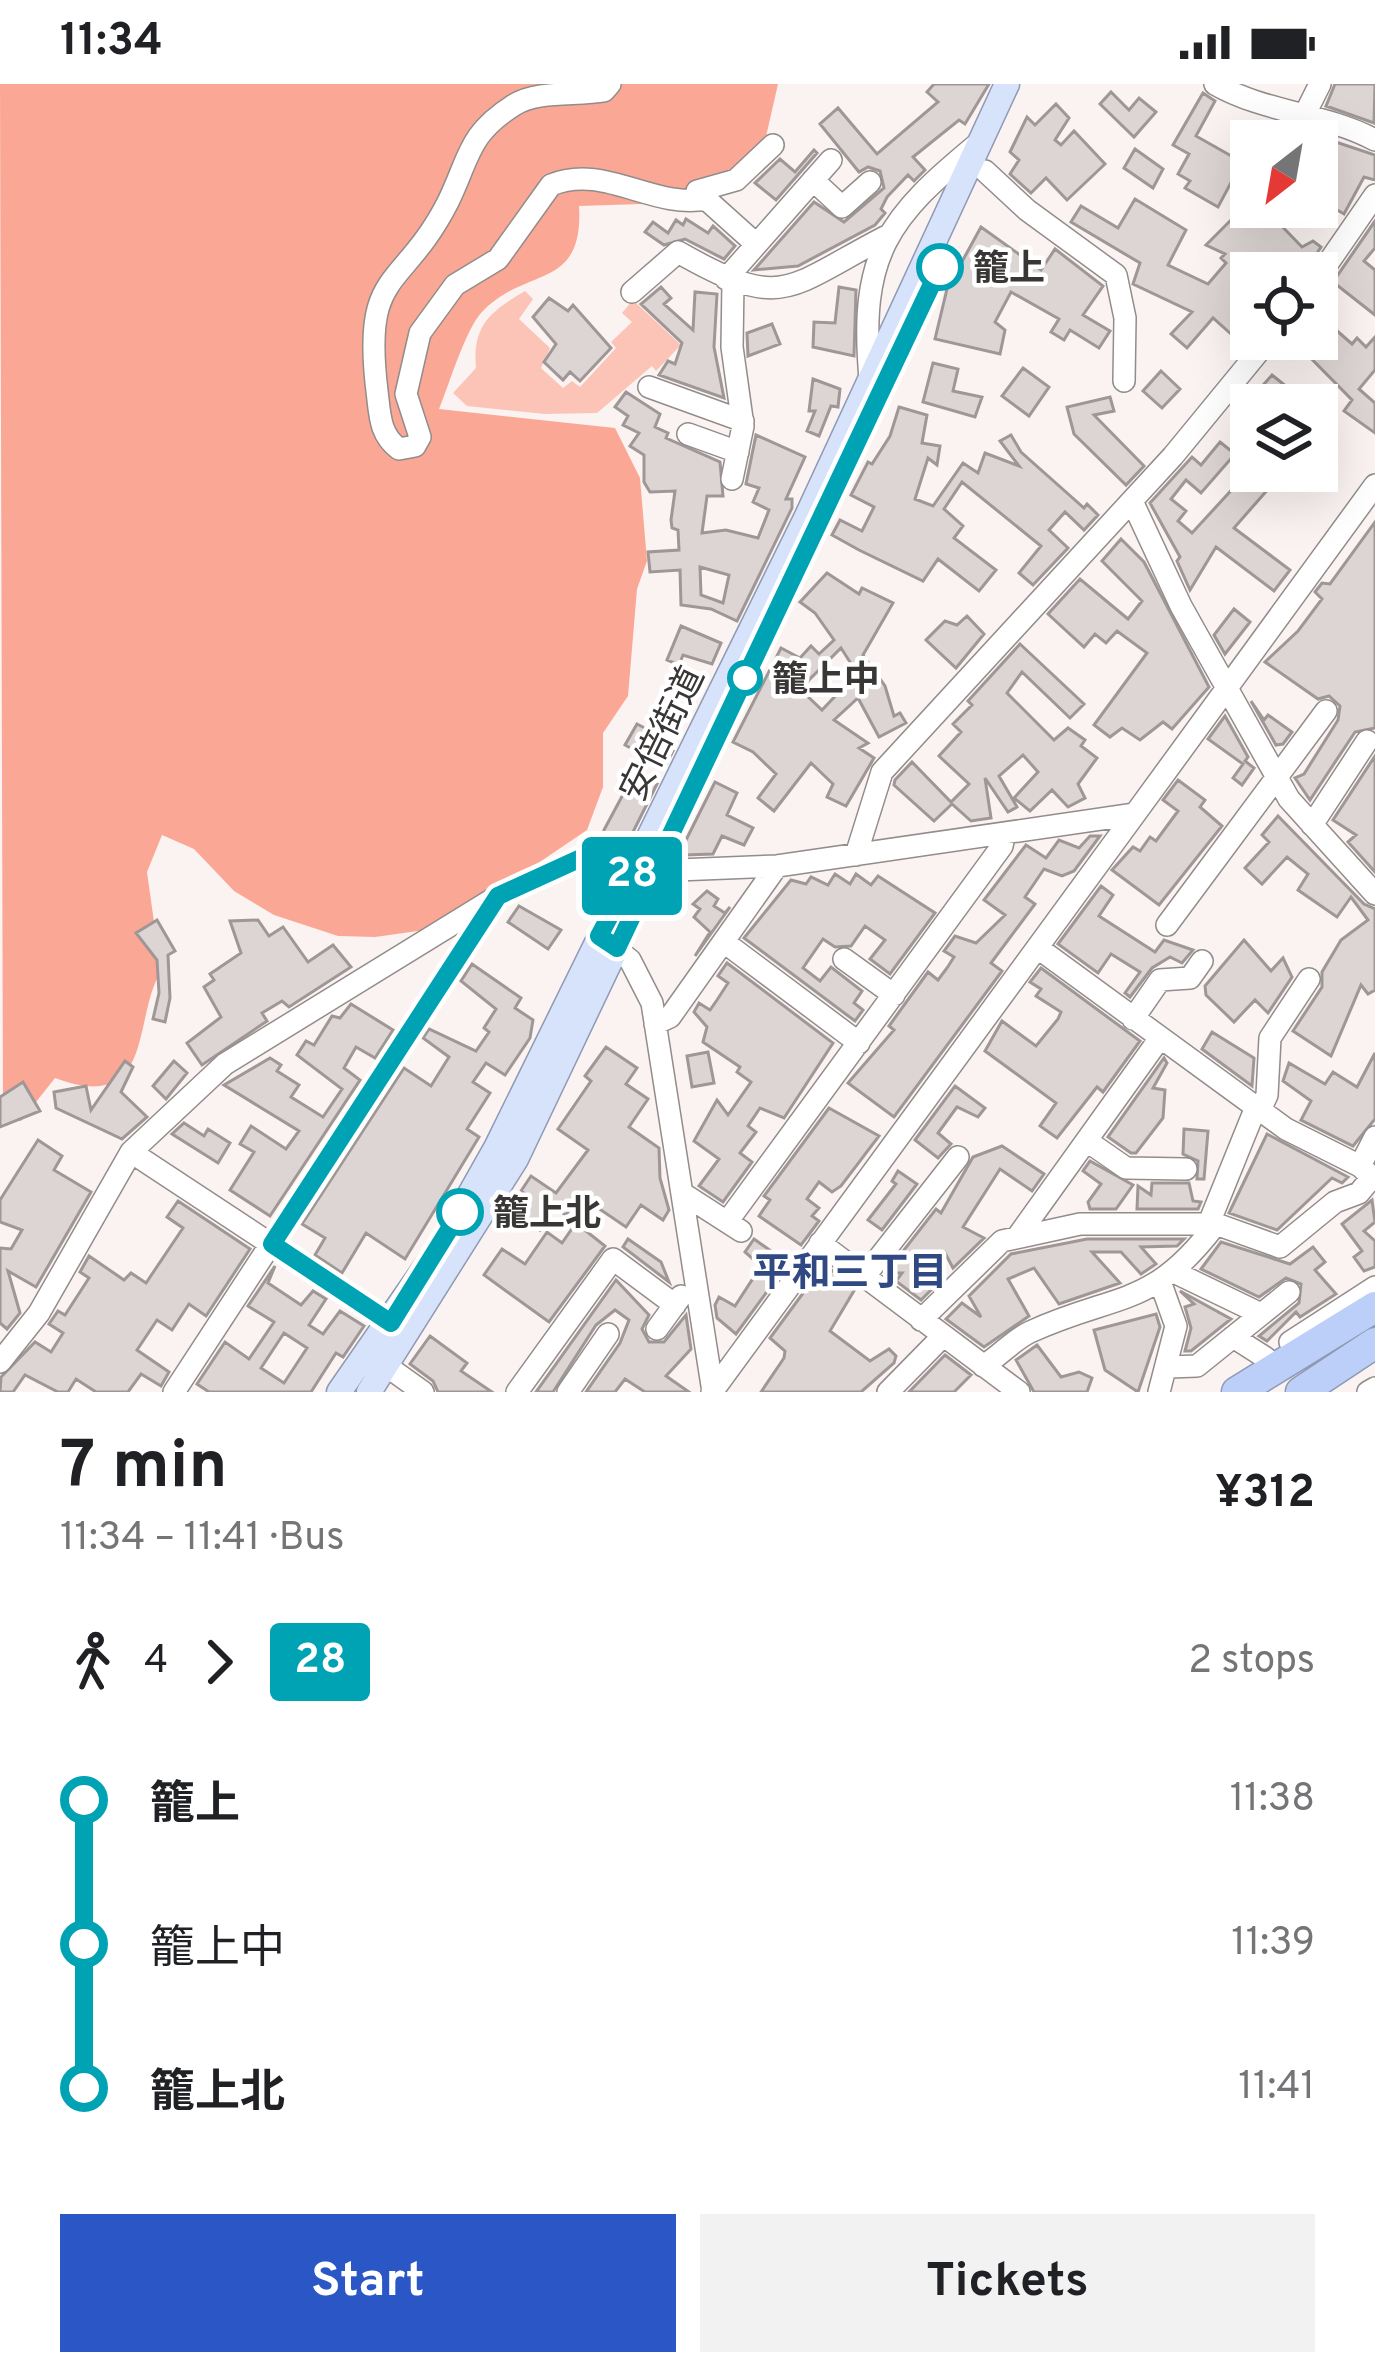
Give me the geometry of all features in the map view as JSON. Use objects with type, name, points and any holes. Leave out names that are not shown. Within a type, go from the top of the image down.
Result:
[{"type":"highway","points":[[1237,1392],[1375,1307]]},
{"type":"highway","points":[[1263,1392],[1375,1319]]},
{"type":"highway","points":[[1300,1392],[1375,1343]]},
{"type":"highway","points":[[1322,1392],[1375,1354]]},
{"type":"main road","name":"安倍街道","points":[[644,871],[1007,84]]},
{"type":"main road","name":"安倍街道","points":[[339,1392],[399,1329],[516,1159],[608,942],[1025,84]]},
{"type":"main road","name":"安倍街道","points":[[369,1392],[388,1367],[399,1329]]},
{"type":"street","points":[[610,84],[604,91],[524,100],[469,144],[448,202],[387,281],[374,311],[372,346],[386,436],[399,448],[415,446],[420,437],[406,382],[420,333],[454,285],[499,259],[551,185],[596,179],[668,200],[706,199]]},
{"type":"street","points":[[1215,84],[1244,90],[1375,140]]},
{"type":"street","points":[[1304,116],[1320,84]]},
{"type":"street","points":[[870,380],[870,322],[878,254],[885,237],[904,207],[980,142]]},
{"type":"street","points":[[756,244],[697,191],[736,180],[773,145]]},
{"type":"street","points":[[732,479],[743,421],[732,347],[729,280],[831,160]]},
{"type":"street","points":[[985,171],[1028,210],[1116,275],[1124,318],[1124,381]]},
{"type":"street","points":[[813,180],[842,207],[870,182]]},
{"type":"street","points":[[1336,252],[1375,195]]},
{"type":"street","points":[[632,292],[678,252],[729,280],[771,291],[787,288],[885,237]]},
{"type":"street","points":[[856,855],[882,772],[1132,501],[1251,360]]},
{"type":"street","points":[[649,387],[743,421]]},
{"type":"street","points":[[688,434],[738,452]]},
{"type":"street","points":[[713,1392],[1375,485]]},
{"type":"street","points":[[1132,501],[1278,780],[1312,825],[1370,879]]},
{"type":"street","points":[[1167,925],[1326,711]]},
{"type":"street","points":[[1312,825],[1367,741]]},
{"type":"street","points":[[0,1362],[39,1313],[130,1153],[225,1064],[498,896],[592,853],[644,871],[777,866],[1135,814]]},
{"type":"street","points":[[682,1193],[734,1227],[1002,845],[1005,833]]},
{"type":"street","points":[[655,1024],[670,1017],[777,866]]},
{"type":"street","points":[[174,1392],[498,896]]},
{"type":"street","points":[[608,942],[647,984],[713,1392]]},
{"type":"street","points":[[724,942],[859,1043]]},
{"type":"street","points":[[1038,948],[1286,1130],[1369,1174]]},
{"type":"street","points":[[844,959],[894,995]]},
{"type":"street","points":[[1133,1019],[1160,980],[1190,978],[1202,961]]},
{"type":"street","points":[[983,1366],[1024,1334],[1168,1278],[1212,1224],[1267,1095],[1270,1038],[1309,979]]},
{"type":"street","points":[[1018,1236],[1160,1038]]},
{"type":"street","points":[[921,1320],[993,1249],[1018,1236],[1079,1224],[1212,1224],[1280,1247],[1335,1202],[1359,1193],[1369,1174],[1375,1137]]},
{"type":"street","points":[[1087,1141],[1126,1168],[1186,1169]]},
{"type":"street","points":[[130,1153],[399,1329]]},
{"type":"street","points":[[864,1277],[958,1157]]},
{"type":"street","points":[[820,1243],[1019,1392]]},
{"type":"street","points":[[517,1392],[613,1259],[675,1305]]},
{"type":"street","points":[[657,1330],[695,1277]]},
{"type":"street","points":[[1168,1278],[1262,1314]]},
{"type":"street","points":[[1159,1392],[1176,1326],[1168,1278]]},
{"type":"street","points":[[1215,1392],[1375,1287]]},
{"type":"street","points":[[1169,1367],[1197,1366],[1289,1292]]},
{"type":"street","points":[[568,1392],[608,1334]]},
{"type":"street","points":[[888,1392],[943,1336]]},
{"type":"street","points":[[1233,1337],[1266,1358]]},
{"type":"street","points":[[388,1367],[423,1392]]},
{"type":"shaded area","points":[[0,84],[778,84],[759,167],[674,203],[579,206],[572,252],[562,265],[498,298],[481,313],[463,345],[439,409],[615,428],[640,478],[647,561],[637,589],[628,696],[603,733],[603,787],[587,830],[500,889],[459,907],[432,929],[375,937],[338,936],[274,915],[234,891],[194,849],[162,835],[147,872],[161,972],[135,1056],[125,1073],[110,1084],[87,1086],[55,1078],[21,1121],[3,1121]]},
{"type":"shaded area","points":[[525,291],[533,299],[519,319],[550,348],[541,368],[563,388],[572,381],[580,387],[616,348],[611,342],[632,322],[622,313],[633,300],[681,345],[656,371],[652,366],[597,413],[545,414],[467,406],[453,393],[476,368],[481,330],[502,305]]},
{"type":"building","points":[[934,84],[989,84],[965,124],[959,120],[913,157],[925,170],[914,181],[908,175],[887,197],[881,209],[885,213],[875,225],[798,266],[754,270],[814,202],[844,222],[884,188],[880,171],[868,167],[859,172],[820,124],[838,108],[877,154],[938,102],[927,92]]},
{"type":"building","points":[[1335,84],[1375,84],[1374,123],[1326,106]]},
{"type":"building","points":[[1111,92],[1129,110],[1139,98],[1156,112],[1134,137],[1100,104]]},
{"type":"building","points":[[1203,93],[1215,101],[1196,136],[1230,155],[1230,184],[1218,207],[1185,188],[1190,181],[1178,174],[1189,154],[1173,145]]},
{"type":"building","points":[[1056,104],[1069,118],[1055,140],[1061,145],[1074,131],[1105,164],[1067,200],[1046,178],[1031,193],[1010,174],[1019,160],[1010,152],[1027,117],[1035,125]]},
{"type":"building","points":[[1338,143],[1375,155],[1375,180],[1364,177],[1344,214],[1338,210]]},
{"type":"building","points":[[1135,149],[1163,169],[1153,188],[1124,168]]},
{"type":"building","points":[[814,150],[817,153],[776,200],[755,183],[780,159],[795,172]]},
{"type":"building","points":[[1135,199],[1186,230],[1168,265],[1208,284],[1226,263],[1221,258],[1225,254],[1206,245],[1230,221],[1230,228],[1284,228],[1302,247],[1313,241],[1321,247],[1318,252],[1230,252],[1230,333],[1213,318],[1187,348],[1171,334],[1192,312],[1133,284],[1140,263],[1071,222],[1081,206],[1118,228]]},
{"type":"building","points":[[686,219],[708,233],[713,226],[735,246],[724,259],[685,239],[664,245],[645,232],[653,222],[668,233],[676,220],[683,225]]},
{"type":"building","points":[[1375,221],[1375,248],[1364,261],[1375,270],[1375,315],[1338,286],[1338,275]]},
{"type":"building","points":[[981,227],[1041,270],[1055,249],[1103,286],[1083,315],[1110,331],[1099,348],[1070,330],[1064,340],[1051,332],[1059,319],[1011,292],[995,322],[1005,330],[1000,354],[935,339],[947,289]]},
{"type":"building","points":[[661,287],[671,298],[664,304],[693,330],[695,292],[717,294],[714,347],[724,398],[659,375],[668,361],[675,364],[682,343],[641,304]]},
{"type":"building","points":[[839,287],[856,290],[854,356],[813,347],[814,322],[835,323]]},
{"type":"building","points":[[549,298],[568,311],[573,305],[611,348],[580,381],[570,372],[563,380],[544,362],[556,344],[533,317]]},
{"type":"building","points":[[772,324],[780,344],[748,356],[747,333]]},
{"type":"building","points":[[1338,332],[1352,344],[1357,338],[1366,347],[1375,337],[1375,370],[1359,389],[1375,403],[1375,433],[1344,411],[1352,400],[1313,360],[1338,360]]},
{"type":"building","points":[[933,363],[958,369],[953,391],[982,397],[975,417],[923,402]]},
{"type":"building","points":[[1023,368],[1049,387],[1029,416],[1002,396]]},
{"type":"building","points":[[1161,371],[1180,389],[1162,408],[1143,391]]},
{"type":"building","points":[[813,379],[840,389],[838,407],[831,406],[819,436],[807,431],[815,411],[809,411]]},
{"type":"building","points":[[626,392],[660,414],[655,427],[668,433],[666,438],[720,462],[723,496],[707,496],[702,533],[726,530],[758,538],[769,510],[753,502],[759,488],[746,484],[756,435],[805,457],[786,499],[792,499],[792,508],[737,621],[711,609],[681,605],[680,570],[650,572],[648,552],[679,550],[678,530],[672,528],[671,520],[675,491],[650,492],[644,482],[644,455],[630,446],[639,433],[623,425],[628,416],[615,407]],"holes":[[[700,567],[729,575],[723,603],[701,595]]]},
{"type":"building","points":[[1110,397],[1114,411],[1094,415],[1144,466],[1126,485],[1074,434],[1067,407]]},
{"type":"building","points":[[899,407],[927,415],[922,443],[940,446],[937,465],[928,458],[915,499],[933,506],[963,463],[978,473],[985,453],[1019,466],[1000,441],[1011,435],[1021,452],[1098,515],[1084,530],[1065,512],[1049,530],[1068,548],[1033,585],[1019,573],[1041,546],[962,482],[944,509],[963,526],[954,538],[996,570],[979,591],[938,559],[923,581],[859,550],[832,535],[840,520],[862,531],[874,507],[851,495],[868,462],[872,464],[890,436]]},
{"type":"building","points":[[1220,442],[1230,450],[1230,460],[1201,493],[1186,480],[1171,499],[1186,511],[1178,521],[1192,533],[1230,492],[1266,492],[1234,528],[1290,570],[1274,591],[1216,547],[1190,590],[1177,561],[1180,557],[1150,503],[1192,457],[1201,465]]},
{"type":"building","points":[[1375,522],[1375,728],[1355,732],[1310,800],[1295,778],[1304,774],[1338,720],[1340,706],[1329,696],[1318,699],[1265,662],[1298,631],[1322,599],[1315,592],[1322,583],[1330,584]]},
{"type":"building","points":[[1121,539],[1144,562],[1209,687],[1172,729],[1163,722],[1140,740],[1122,728],[1110,737],[1094,725],[1147,653],[1117,631],[1106,643],[1095,634],[1084,647],[1048,614],[1080,579],[1128,619],[1142,601],[1102,561]]},
{"type":"building","points":[[827,573],[859,594],[862,588],[893,603],[863,655],[885,686],[894,716],[900,713],[906,723],[879,737],[858,698],[834,720],[868,743],[859,748],[874,758],[846,806],[827,797],[833,784],[811,763],[774,811],[758,798],[776,774],[753,752],[733,742],[781,648],[800,658],[811,646],[819,654],[834,640],[815,613],[800,602]],"holes":[[[841,648],[857,673],[822,710],[800,689]]]},
{"type":"building","points":[[1234,609],[1250,622],[1225,654],[1214,635]]},
{"type":"building","points":[[967,616],[984,634],[956,668],[926,640],[945,621],[957,625]]},
{"type":"building","points":[[681,626],[721,643],[712,664],[683,655],[679,665],[667,660]]},
{"type":"building","points":[[1020,644],[1084,704],[1070,718],[1022,672],[1007,693],[1054,740],[1068,728],[1085,740],[1081,746],[1097,758],[1078,784],[1085,798],[1068,807],[1052,790],[1030,811],[1014,798],[1038,772],[1023,755],[999,776],[1017,807],[1008,812],[985,778],[991,818],[971,821],[952,804],[934,821],[894,785],[895,780],[912,762],[951,802],[969,784],[939,756],[961,732],[953,724],[972,705],[968,701]]},
{"type":"building","points":[[1251,701],[1264,720],[1268,715],[1292,732],[1283,744],[1276,745]]},
{"type":"building","points":[[1225,716],[1248,757],[1245,761],[1254,768],[1242,785],[1233,778],[1243,764],[1208,739]]},
{"type":"building","points":[[637,724],[666,739],[662,746],[673,751],[665,767],[625,745]]},
{"type":"building","points":[[1375,756],[1375,872],[1348,842],[1356,835],[1333,820]]},
{"type":"building","points":[[634,774],[657,784],[624,850],[604,841],[604,830]]},
{"type":"building","points":[[1178,780],[1205,800],[1200,807],[1222,826],[1159,905],[1112,870],[1133,847],[1140,851],[1150,837],[1156,841],[1178,811],[1163,800]]},
{"type":"building","points":[[715,782],[737,793],[727,815],[753,828],[744,845],[722,836],[713,854],[685,855],[680,852]]},
{"type":"building","points":[[1278,816],[1364,904],[1375,909],[1375,990],[1368,994],[1361,985],[1331,1056],[1293,1031],[1322,987],[1322,972],[1341,940],[1368,920],[1351,897],[1337,917],[1298,890],[1308,874],[1287,857],[1262,884],[1245,868],[1269,842],[1262,835]]},
{"type":"building","points":[[1090,836],[1100,836],[1074,871],[1062,876],[1044,869],[1025,897],[1035,904],[991,963],[1002,971],[894,1117],[848,1083],[894,1030],[889,1026],[928,972],[938,980],[947,968],[954,957],[944,951],[955,936],[976,943],[1005,915],[984,900],[1026,845],[1046,858],[1059,840],[1079,848]]},
{"type":"building","points":[[835,874],[850,884],[856,874],[871,885],[878,876],[935,913],[890,974],[870,959],[885,940],[865,926],[851,946],[835,947],[823,939],[803,968],[820,981],[831,967],[862,991],[854,1003],[863,1010],[855,1021],[744,938],[791,880],[806,884],[811,877],[828,885]]},
{"type":"building","points":[[1101,886],[1113,895],[1099,916],[1155,952],[1164,940],[1193,950],[1182,963],[1170,957],[1152,968],[1130,997],[1125,993],[1140,972],[1111,954],[1098,973],[1058,944]]},
{"type":"building","points":[[707,891],[718,899],[714,906],[725,913],[730,907],[695,956],[710,932],[694,917],[700,909],[693,904]]},
{"type":"building","points":[[519,906],[561,930],[548,949],[508,922]]},
{"type":"building","points":[[157,920],[175,951],[168,955],[170,998],[165,1022],[153,1019],[159,993],[157,960],[136,933]]},
{"type":"building","points":[[258,920],[269,936],[283,927],[308,962],[333,945],[351,967],[289,1007],[282,1001],[262,1013],[267,1021],[202,1065],[187,1043],[221,1017],[204,987],[214,980],[210,974],[241,953],[230,921]]},
{"type":"building","points":[[1244,940],[1271,971],[1283,958],[1292,977],[1268,1013],[1255,1000],[1234,1022],[1206,995],[1205,986]]},
{"type":"building","points":[[727,963],[833,1043],[784,1118],[760,1108],[748,1126],[756,1132],[740,1153],[752,1162],[723,1202],[699,1186],[719,1159],[694,1141],[717,1100],[728,1115],[751,1082],[737,1072],[740,1067],[703,1042],[707,1027],[694,1012],[699,1003],[710,1010],[717,1000],[728,983],[718,976]]},
{"type":"building","points":[[472,964],[521,998],[515,1008],[533,1020],[530,1038],[505,1075],[486,1063],[473,1082],[490,1093],[467,1129],[479,1137],[405,1259],[366,1233],[342,1273],[315,1255],[325,1238],[302,1224],[404,1068],[431,1086],[449,1057],[423,1038],[429,1029],[476,1051],[489,1032],[484,1028],[496,1009],[461,981]]},
{"type":"building","points":[[1041,968],[1140,1041],[1103,1092],[1097,1087],[1057,1138],[1040,1126],[1056,1103],[985,1051],[1002,1021],[1036,1046],[1058,1019],[1061,1012],[1036,996],[1041,989],[1030,982]]},
{"type":"building","points":[[351,1004],[393,1030],[375,1058],[356,1047],[344,1068],[360,1080],[270,1216],[230,1190],[254,1152],[240,1144],[251,1126],[286,1149],[299,1131],[224,1085],[270,1058],[281,1065],[277,1071],[299,1085],[291,1097],[323,1117],[342,1089],[297,1055],[306,1041],[314,1045],[332,1016],[340,1018]]},
{"type":"building","points":[[1212,1032],[1254,1058],[1252,1086],[1202,1049]]},
{"type":"building","points":[[606,1047],[637,1068],[626,1084],[648,1099],[629,1127],[659,1148],[660,1178],[669,1210],[663,1220],[641,1205],[626,1227],[579,1195],[566,1215],[555,1208],[540,1230],[521,1215],[530,1197],[521,1191],[531,1176],[556,1193],[588,1150],[558,1129],[591,1081],[585,1076]]},
{"type":"building","points":[[708,1052],[714,1083],[692,1087],[687,1056]]},
{"type":"building","points":[[1375,1053],[1375,1119],[1353,1146],[1301,1120],[1311,1101],[1283,1081],[1289,1063],[1325,1084],[1333,1072],[1357,1087]]},
{"type":"building","points":[[1164,1058],[1167,1063],[1153,1088],[1165,1090],[1163,1118],[1136,1153],[1131,1153],[1108,1137]]},
{"type":"building","points":[[125,1061],[133,1067],[121,1092],[147,1117],[122,1139],[56,1108],[54,1092],[86,1086],[91,1110]]},
{"type":"building","points":[[174,1061],[187,1073],[166,1099],[153,1086]]},
{"type":"building","points":[[23,1082],[40,1111],[0,1127],[0,1097]]},
{"type":"building","points":[[955,1086],[985,1108],[978,1117],[957,1107],[938,1133],[951,1144],[938,1158],[915,1140]]},
{"type":"building","points":[[829,1108],[879,1136],[841,1186],[832,1192],[819,1182],[807,1199],[819,1208],[812,1216],[819,1221],[801,1245],[759,1216],[770,1200],[764,1196]]},
{"type":"building","points":[[184,1123],[204,1136],[208,1129],[230,1143],[218,1163],[172,1134]]},
{"type":"building","points":[[1184,1129],[1208,1131],[1204,1179],[1197,1179],[1198,1161],[1183,1154]]},
{"type":"building","points":[[1267,1134],[1348,1177],[1342,1183],[1332,1178],[1277,1230],[1229,1213]]},
{"type":"building","points":[[38,1140],[62,1156],[54,1170],[91,1192],[36,1287],[8,1271],[20,1313],[7,1329],[0,1323],[0,1248],[11,1249],[22,1230],[0,1222],[0,1200]]},
{"type":"building","points":[[1002,1146],[1044,1174],[1032,1191],[1000,1169],[963,1227],[984,1238],[953,1268],[945,1253],[925,1277],[936,1285],[921,1300],[896,1281],[902,1273],[886,1273],[936,1209],[941,1213],[973,1157]]},
{"type":"building","points":[[1090,1161],[1133,1185],[1116,1209],[1090,1209],[1088,1202],[1101,1184],[1083,1171]]},
{"type":"building","points":[[898,1171],[917,1184],[882,1230],[868,1220],[896,1184],[892,1181]]},
{"type":"building","points":[[1152,1183],[1189,1183],[1193,1201],[1201,1202],[1198,1209],[1137,1209],[1138,1186],[1151,1195]]},
{"type":"building","points":[[1372,1200],[1375,1222],[1364,1231],[1375,1241],[1375,1267],[1364,1271],[1354,1257],[1362,1251],[1342,1224]]},
{"type":"building","points":[[178,1201],[250,1249],[206,1316],[189,1304],[172,1330],[157,1320],[137,1350],[169,1372],[161,1386],[141,1374],[128,1392],[96,1392],[76,1379],[68,1392],[58,1392],[25,1375],[13,1392],[0,1392],[1,1377],[35,1342],[51,1352],[63,1333],[49,1324],[58,1311],[65,1315],[89,1278],[80,1272],[89,1256],[124,1280],[131,1273],[146,1283],[183,1228],[167,1217]]},
{"type":"building","points":[[576,1223],[605,1246],[549,1322],[484,1275],[502,1249],[525,1264],[547,1232],[562,1243]]},
{"type":"building","points":[[628,1239],[661,1262],[669,1282],[623,1247]]},
{"type":"building","points":[[754,1239],[788,1263],[736,1334],[717,1318],[715,1305],[719,1297],[735,1306],[761,1266],[745,1252]]},
{"type":"building","points":[[1087,1239],[1184,1239],[1177,1246],[1141,1247],[1156,1264],[1141,1274],[1121,1252],[1092,1252],[1120,1283],[1059,1304],[1034,1268],[1008,1279],[1029,1316],[984,1347],[946,1319],[962,1303],[981,1317],[969,1296],[1011,1254]]},
{"type":"building","points":[[1221,1242],[1290,1264],[1313,1247],[1325,1262],[1315,1270],[1336,1294],[1300,1317],[1296,1312],[1267,1341],[1259,1336],[1299,1303],[1301,1284],[1286,1278],[1259,1297],[1201,1269]]},
{"type":"building","points":[[275,1266],[268,1283],[301,1305],[313,1291],[326,1299],[309,1325],[323,1334],[340,1311],[364,1326],[343,1357],[336,1353],[311,1392],[209,1392],[197,1384],[225,1342],[249,1359],[274,1322],[248,1306]],"holes":[[[284,1333],[307,1348],[284,1383],[261,1368]]]},
{"type":"building","points":[[829,1268],[855,1289],[830,1331],[870,1361],[889,1349],[896,1356],[894,1363],[861,1392],[761,1392],[784,1358],[785,1351],[770,1338],[809,1285],[814,1288]]},
{"type":"building","points":[[616,1280],[649,1315],[642,1329],[649,1342],[664,1342],[686,1315],[691,1349],[666,1376],[689,1392],[645,1392],[625,1379],[615,1392],[586,1392],[620,1343],[629,1320],[615,1310],[596,1325],[553,1392],[536,1392]]},
{"type":"building","points":[[1180,1291],[1231,1319],[1191,1351],[1185,1351],[1191,1328],[1185,1307],[1194,1304]]},
{"type":"building","points":[[1156,1314],[1160,1327],[1138,1392],[1105,1370],[1094,1330]]},
{"type":"building","points":[[430,1336],[467,1363],[461,1371],[492,1392],[438,1392],[433,1381],[410,1364]]},
{"type":"building","points":[[1037,1345],[1061,1377],[1079,1372],[1092,1378],[1087,1392],[1034,1392],[1016,1360]]},
{"type":"building","points":[[945,1355],[971,1375],[954,1392],[909,1392]]},
{"type":"bus line","name":"28","points":[[460,1212],[391,1323],[272,1244],[498,896],[592,853],[634,871],[599,936],[617,948],[940,267]]},
{"type":"place","name":"籠上","points":[[940,267]]},
{"type":"place","name":"籠上中","points":[[745,678]]},
{"type":"place","name":"籠上北","points":[[460,1212]]},
{"type":"district","name":"平和三丁目","points":[[850,1271]]}]
